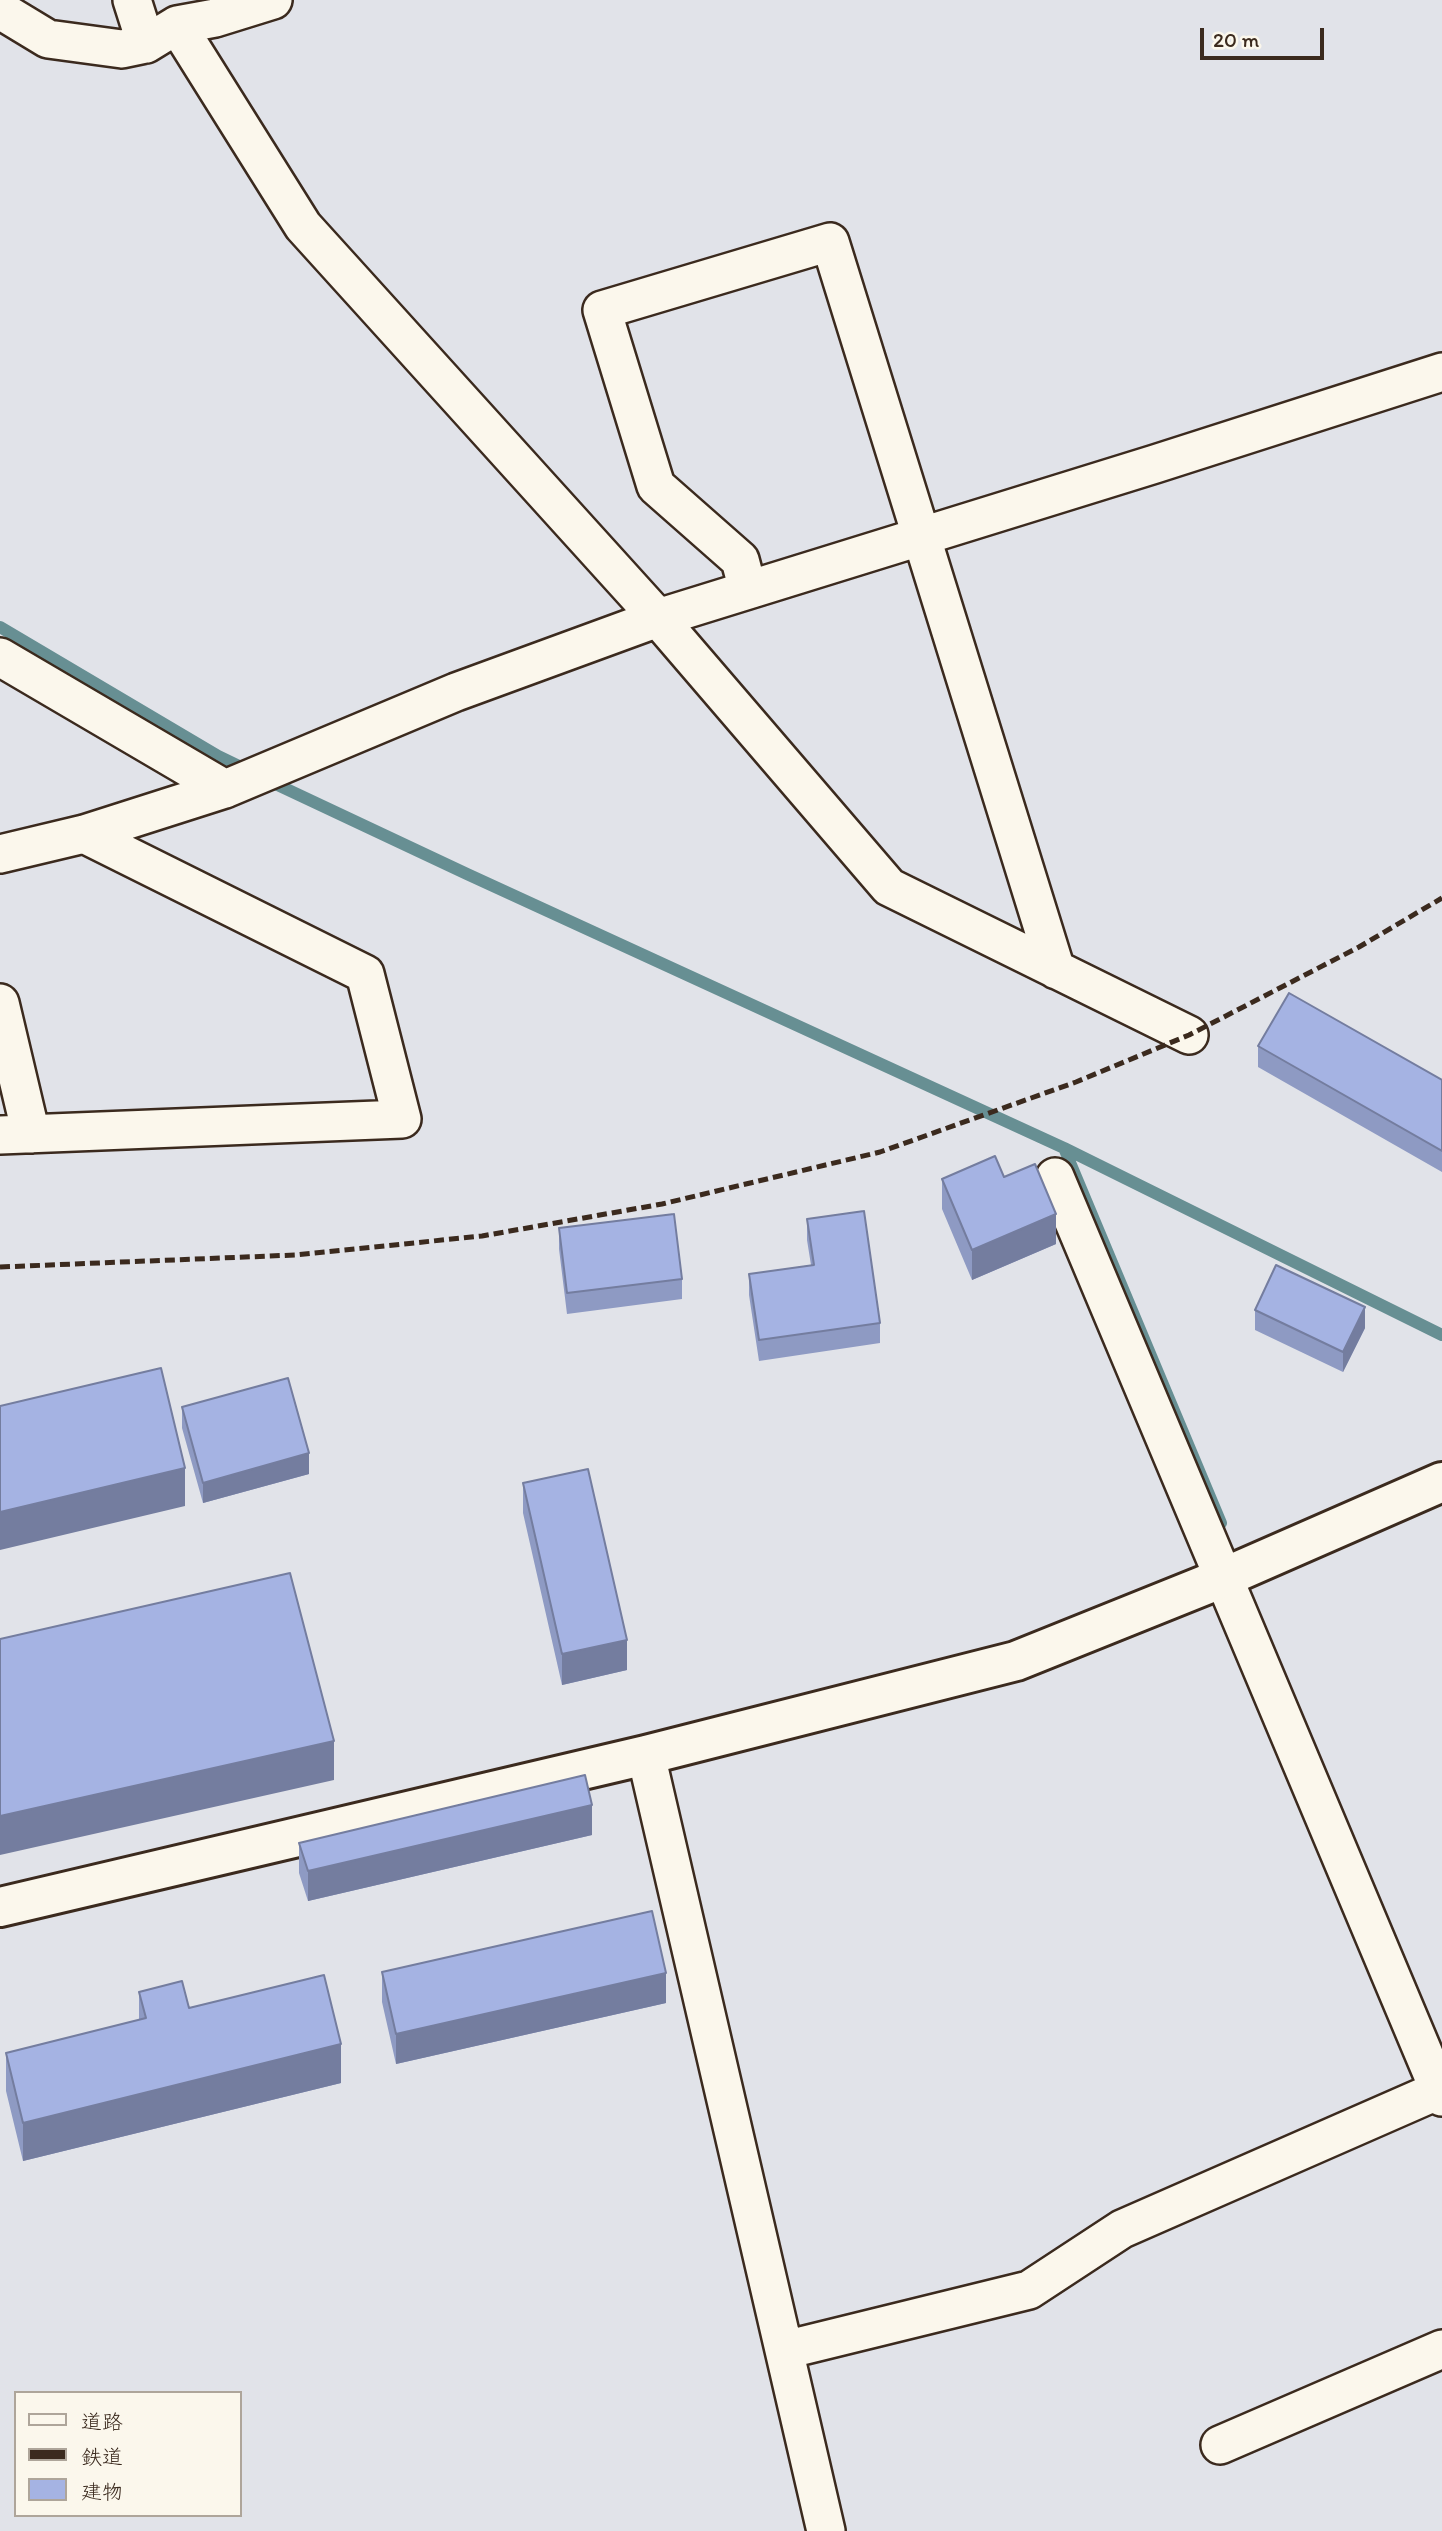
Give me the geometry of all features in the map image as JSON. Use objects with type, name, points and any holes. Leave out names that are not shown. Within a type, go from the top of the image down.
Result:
[{"type":"street","points":[[132,0],[146,44]]},
{"type":"street","points":[[0,10],[48,39],[122,49],[146,44],[177,25],[215,18],[273,0]]},
{"type":"street","points":[[177,25],[303,226],[658,618],[889,887],[1189,1035]]},
{"type":"street","points":[[748,590],[740,560],[656,486],[602,310],[830,242],[1056,970]]},
{"type":"street","points":[[0,854],[84,834],[225,789],[456,692],[658,618],[1442,372]]},
{"type":"street","points":[[0,657],[225,789]]},
{"type":"street","points":[[0,1003],[15,1134],[402,1119],[365,974],[84,834]]},
{"type":"street","points":[[785,2350],[1029,2290],[1122,2229],[1441,2093],[1055,1177]]},
{"type":"street","points":[[0,1908],[646,1755],[1016,1661],[1225,1577],[1442,1482]]},
{"type":"street","points":[[646,1755],[826,2531]]},
{"type":"street","points":[[1220,2445],[1442,2349]]},
{"type":"building","points":[[1289,993],[1442,1080],[1442,1151],[1258,1046]]},
{"type":"building","points":[[995,1156],[1004,1177],[1035,1164],[1056,1214],[972,1250],[942,1179]]},
{"type":"building","points":[[864,1211],[880,1323],[759,1340],[749,1274],[814,1265],[807,1219]]},
{"type":"building","points":[[674,1214],[682,1279],[567,1293],[559,1228]]},
{"type":"building","points":[[1276,1265],[1365,1307],[1343,1352],[1255,1310]]},
{"type":"building","points":[[161,1368],[185,1468],[0,1512],[0,1406]]},
{"type":"building","points":[[288,1378],[309,1453],[203,1483],[182,1407]]},
{"type":"building","points":[[588,1469],[627,1640],[562,1654],[523,1483]]},
{"type":"building","points":[[290,1573],[334,1741],[0,1816],[0,1639]]},
{"type":"building","points":[[585,1775],[592,1805],[308,1871],[299,1843]]},
{"type":"building","points":[[652,1911],[666,1973],[396,2034],[382,1972]]},
{"type":"building","points":[[324,1975],[341,2044],[23,2123],[6,2053],[146,2018],[139,1992],[182,1981],[189,2008]]},
{"type":"waterway","points":[[0,627],[218,756],[249,771]]},
{"type":"waterway","points":[[265,779],[1064,1148],[1442,1335]]},
{"type":"waterway","points":[[1064,1148],[1221,1523]]},
{"type":"railway","points":[[0,1267],[295,1255],[482,1236],[662,1204],[880,1152],[1076,1082],[1189,1035],[1359,947],[1442,898]]}]
